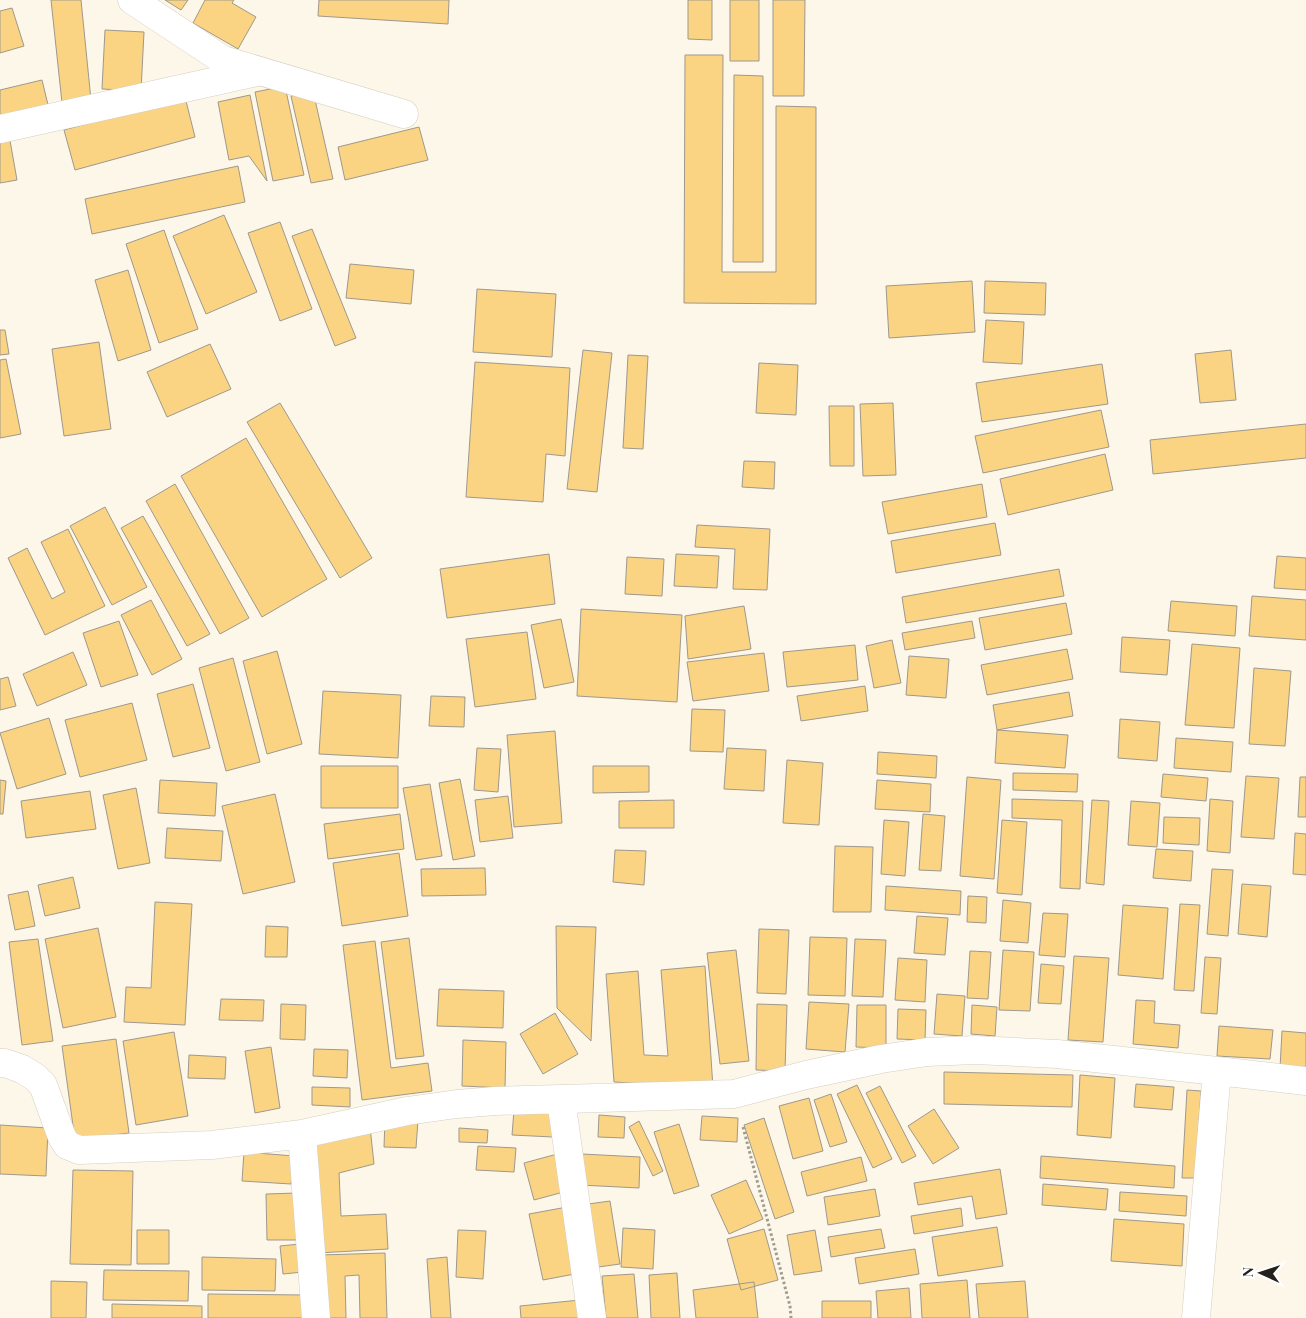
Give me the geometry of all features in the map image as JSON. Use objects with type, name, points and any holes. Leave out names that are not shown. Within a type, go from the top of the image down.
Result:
[{"type":"street","points":[[132,0],[222,60],[404,114]]},
{"type":"street","points":[[0,129],[260,72]]},
{"type":"street","points":[[0,1063],[22,1069],[36,1077],[43,1085],[62,1137],[67,1145],[79,1150],[212,1145],[302,1134],[407,1111],[457,1104],[495,1101],[734,1094],[872,1060],[927,1052],[975,1050],[1057,1054],[1306,1081]]},
{"type":"street","points":[[1196,1318],[1217,1071]]},
{"type":"street","points":[[561,1100],[592,1318]]},
{"type":"street","points":[[302,1134],[316,1318]]},
{"type":"path","points":[[734,1094],[790,1306],[791,1318]]},
{"type":"building","points":[[51,0],[81,0],[91,100],[62,103]]},
{"type":"building","points":[[165,0],[188,0],[181,10]]},
{"type":"building","points":[[205,0],[234,0],[232,3],[256,17],[238,49],[193,23]]},
{"type":"building","points":[[319,0],[449,0],[448,24],[318,16]]},
{"type":"building","points":[[688,0],[712,0],[712,40],[688,39]]},
{"type":"building","points":[[730,0],[759,0],[759,61],[730,61]]},
{"type":"building","points":[[773,0],[805,0],[804,96],[773,96]]},
{"type":"building","points":[[12,8],[24,46],[0,53],[0,11]]},
{"type":"building","points":[[105,30],[144,32],[141,91],[102,89]]},
{"type":"building","points":[[685,55],[723,55],[722,272],[776,272],[776,106],[816,107],[816,304],[684,303]]},
{"type":"building","points":[[734,75],[763,76],[763,262],[733,262]]},
{"type":"building","points":[[42,80],[49,109],[0,120],[0,90]]},
{"type":"building","points":[[285,86],[304,175],[273,181],[255,92]]},
{"type":"building","points":[[313,91],[333,179],[311,183],[291,96]]},
{"type":"building","points":[[250,95],[267,181],[249,156],[229,160],[218,102]]},
{"type":"building","points":[[185,97],[195,137],[75,170],[64,130]]},
{"type":"building","points":[[419,127],[428,160],[345,180],[338,147]]},
{"type":"building","points":[[9,135],[17,180],[0,183],[0,137]]},
{"type":"building","points":[[238,166],[245,202],[92,234],[85,199]]},
{"type":"building","points":[[224,215],[257,292],[206,314],[173,236]]},
{"type":"building","points":[[280,222],[312,309],[280,321],[248,233]]},
{"type":"building","points":[[312,229],[356,338],[335,346],[292,236]]},
{"type":"building","points":[[164,230],[198,329],[159,343],[126,244]]},
{"type":"building","points":[[350,264],[414,270],[411,304],[346,298]]},
{"type":"building","points":[[128,270],[151,350],[118,361],[95,280]]},
{"type":"building","points":[[972,281],[975,332],[889,338],[886,286]]},
{"type":"building","points":[[985,281],[1046,283],[1045,315],[984,313]]},
{"type":"building","points":[[477,289],[556,294],[552,357],[473,352]]},
{"type":"building","points":[[986,320],[1024,322],[1022,364],[983,362]]},
{"type":"building","points":[[0,330],[5,330],[9,354],[0,355]]},
{"type":"building","points":[[99,342],[111,429],[64,436],[52,349]]},
{"type":"building","points":[[210,344],[231,389],[167,417],[147,372]]},
{"type":"building","points":[[583,350],[612,353],[597,492],[567,489]]},
{"type":"building","points":[[1231,350],[1236,400],[1200,403],[1195,354]]},
{"type":"building","points":[[628,355],[648,356],[643,449],[623,448]]},
{"type":"building","points":[[6,359],[21,434],[0,438],[0,360]]},
{"type":"building","points":[[475,362],[570,368],[565,456],[546,454],[543,502],[466,497]]},
{"type":"building","points":[[759,363],[798,365],[796,415],[756,413]]},
{"type":"building","points":[[1102,364],[1108,404],[982,422],[976,383]]},
{"type":"building","points":[[280,403],[372,558],[340,578],[247,422]]},
{"type":"building","points":[[893,403],[896,475],[863,476],[860,404]]},
{"type":"building","points":[[829,406],[854,406],[854,466],[830,466]]},
{"type":"building","points":[[1101,410],[1109,447],[983,473],[975,436]]},
{"type":"building","points":[[1306,424],[1306,458],[1153,474],[1150,440]]},
{"type":"building","points":[[246,438],[327,579],[262,617],[181,476]]},
{"type":"building","points":[[1105,454],[1113,490],[1008,515],[1000,479]]},
{"type":"building","points":[[744,461],[775,462],[774,489],[742,487]]},
{"type":"building","points":[[175,484],[249,618],[220,634],[146,501]]},
{"type":"building","points":[[982,484],[987,517],[888,534],[882,502]]},
{"type":"building","points":[[105,507],[147,587],[112,605],[70,526]]},
{"type":"building","points":[[143,516],[210,634],[187,646],[121,528]]},
{"type":"building","points":[[995,523],[1001,555],[896,573],[891,541]]},
{"type":"building","points":[[697,525],[770,529],[767,590],[733,589],[735,549],[695,547]]},
{"type":"building","points":[[68,529],[105,606],[45,635],[8,558],[27,548],[52,599],[65,592],[41,542]]},
{"type":"building","points":[[549,554],[555,604],[447,618],[440,569]]},
{"type":"building","points":[[676,554],[719,556],[717,588],[674,586]]},
{"type":"building","points":[[1277,556],[1306,558],[1306,590],[1274,588]]},
{"type":"building","points":[[627,557],[664,559],[662,596],[625,594]]},
{"type":"building","points":[[1059,569],[1064,596],[906,623],[902,597]]},
{"type":"building","points":[[1252,596],[1306,600],[1306,640],[1249,636]]},
{"type":"building","points":[[151,600],[182,659],[152,675],[121,615]]},
{"type":"building","points":[[1171,601],[1237,606],[1235,636],[1168,631]]},
{"type":"building","points":[[1066,603],[1072,634],[985,650],[979,618]]},
{"type":"building","points":[[744,606],[751,649],[688,659],[685,616]]},
{"type":"building","points":[[581,609],[682,615],[677,702],[577,696]]},
{"type":"building","points":[[561,619],[574,682],[544,688],[531,625]]},
{"type":"building","points":[[119,621],[138,675],[101,687],[83,633]]},
{"type":"building","points":[[972,621],[975,638],[905,650],[902,633]]},
{"type":"building","points":[[527,632],[536,699],[475,707],[466,639]]},
{"type":"building","points":[[1122,637],[1170,640],[1167,675],[1120,672]]},
{"type":"building","points":[[892,640],[901,683],[874,688],[866,646]]},
{"type":"building","points":[[1192,644],[1240,648],[1234,728],[1185,725]]},
{"type":"building","points":[[855,645],[858,680],[787,687],[783,652]]},
{"type":"building","points":[[1067,649],[1073,679],[987,695],[981,665]]},
{"type":"building","points":[[277,651],[302,744],[267,754],[243,661]]},
{"type":"building","points":[[73,652],[87,685],[37,706],[23,674]]},
{"type":"building","points":[[764,653],[769,691],[693,701],[687,662]]},
{"type":"building","points":[[909,656],[949,659],[946,698],[906,695]]},
{"type":"building","points":[[233,658],[260,762],[226,771],[199,668]]},
{"type":"building","points":[[1254,668],[1291,671],[1285,746],[1249,744]]},
{"type":"building","points":[[8,677],[16,706],[0,710],[0,679]]},
{"type":"building","points":[[193,684],[210,748],[173,757],[157,694]]},
{"type":"building","points":[[865,686],[868,711],[801,721],[797,696]]},
{"type":"building","points":[[323,691],[401,695],[398,758],[319,754]]},
{"type":"building","points":[[1069,692],[1073,716],[997,730],[993,705]]},
{"type":"building","points":[[431,696],[465,697],[464,727],[429,726]]},
{"type":"building","points":[[132,703],[147,760],[80,777],[65,720]]},
{"type":"building","points":[[692,709],[725,710],[723,752],[690,751]]},
{"type":"building","points":[[49,718],[66,774],[17,789],[0,733]]},
{"type":"building","points":[[1120,719],[1160,722],[1157,761],[1118,758]]},
{"type":"building","points":[[997,730],[1068,735],[1065,768],[995,763]]},
{"type":"building","points":[[555,731],[562,823],[514,827],[507,735]]},
{"type":"building","points":[[1176,738],[1233,742],[1231,772],[1174,768]]},
{"type":"building","points":[[477,748],[501,749],[498,792],[474,790]]},
{"type":"building","points":[[727,748],[766,750],[764,791],[724,789]]},
{"type":"building","points":[[878,752],[937,756],[936,778],[877,774]]},
{"type":"building","points":[[787,760],[823,763],[819,825],[783,823]]},
{"type":"building","points":[[321,766],[398,766],[398,808],[321,808]]},
{"type":"building","points":[[593,766],[649,766],[649,792],[593,793]]},
{"type":"building","points":[[1013,773],[1078,774],[1077,792],[1013,790]]},
{"type":"building","points":[[1163,774],[1208,778],[1206,801],[1161,797]]},
{"type":"building","points":[[1246,776],[1279,778],[1274,839],[1241,837]]},
{"type":"building","points":[[967,777],[1001,780],[994,879],[960,876]]},
{"type":"building","points":[[1300,777],[1306,777],[1306,817],[1298,817]]},
{"type":"building","points":[[460,779],[475,856],[453,860],[439,783]]},
{"type":"building","points":[[0,780],[6,781],[3,814],[0,814]]},
{"type":"building","points":[[160,780],[217,783],[215,816],[158,813]]},
{"type":"building","points":[[877,780],[931,784],[930,812],[875,809]]},
{"type":"building","points":[[430,784],[442,856],[416,860],[403,788]]},
{"type":"building","points":[[136,788],[150,863],[118,869],[103,795]]},
{"type":"building","points":[[90,791],[96,829],[26,838],[21,801]]},
{"type":"building","points":[[275,794],[295,882],[243,894],[222,806]]},
{"type":"building","points":[[508,796],[513,838],[480,842],[475,800]]},
{"type":"building","points":[[1012,799],[1083,801],[1080,889],[1060,888],[1062,820],[1012,818]]},
{"type":"building","points":[[1210,799],[1233,801],[1230,853],[1207,851]]},
{"type":"building","points":[[674,800],[674,828],[619,828],[619,801]]},
{"type":"building","points":[[1092,800],[1109,801],[1104,885],[1086,883]]},
{"type":"building","points":[[1131,801],[1160,803],[1157,847],[1128,845]]},
{"type":"building","points":[[400,814],[404,849],[328,859],[324,824]]},
{"type":"building","points":[[923,814],[945,816],[941,871],[919,870]]},
{"type":"building","points":[[1164,817],[1200,818],[1199,845],[1163,843]]},
{"type":"building","points":[[884,820],[909,822],[905,876],[881,874]]},
{"type":"building","points":[[1002,820],[1027,822],[1022,895],[997,893]]},
{"type":"building","points":[[167,828],[223,831],[221,861],[165,858]]},
{"type":"building","points":[[1295,833],[1306,834],[1306,875],[1293,874]]},
{"type":"building","points":[[835,846],[873,847],[871,912],[833,912]]},
{"type":"building","points":[[1156,849],[1193,851],[1191,881],[1153,878]]},
{"type":"building","points":[[615,850],[646,851],[644,885],[613,882]]},
{"type":"building","points":[[399,853],[408,916],[342,926],[333,863]]},
{"type":"building","points":[[485,868],[486,895],[422,896],[421,869]]},
{"type":"building","points":[[1212,869],[1233,870],[1228,936],[1207,934]]},
{"type":"building","points":[[73,877],[80,908],[45,916],[38,885]]},
{"type":"building","points":[[1242,884],[1271,886],[1267,937],[1238,934]]},
{"type":"building","points":[[886,886],[961,891],[960,915],[885,910]]},
{"type":"building","points":[[28,891],[35,926],[15,930],[8,895]]},
{"type":"building","points":[[968,896],[987,897],[986,923],[967,922]]},
{"type":"building","points":[[1003,900],[1031,903],[1028,943],[1000,941]]},
{"type":"building","points":[[155,902],[192,904],[185,1025],[124,1022],[126,987],[151,988]]},
{"type":"building","points":[[1180,904],[1200,905],[1194,991],[1174,990]]},
{"type":"building","points":[[1123,905],[1168,908],[1163,979],[1118,975]]},
{"type":"building","points":[[1043,913],[1068,914],[1065,957],[1039,955]]},
{"type":"building","points":[[917,916],[948,918],[945,955],[914,953]]},
{"type":"building","points":[[266,926],[288,927],[287,957],[265,957]]},
{"type":"building","points":[[556,926],[596,927],[591,1041],[557,1008]]},
{"type":"building","points":[[98,928],[116,1017],[63,1028],[45,939]]},
{"type":"building","points":[[759,929],[789,930],[786,994],[757,993]]},
{"type":"building","points":[[810,937],[847,938],[845,996],[808,995]]},
{"type":"building","points":[[409,938],[424,1056],[396,1059],[381,942]]},
{"type":"building","points":[[38,939],[53,1041],[22,1045],[9,942]]},
{"type":"building","points":[[855,939],[886,940],[883,997],[852,996]]},
{"type":"building","points":[[375,941],[391,1068],[428,1063],[432,1091],[362,1100],[343,945]]},
{"type":"building","points":[[736,950],[749,1061],[720,1064],[707,953]]},
{"type":"building","points":[[1003,950],[1034,952],[1030,1011],[999,1010]]},
{"type":"building","points":[[970,951],[991,952],[988,999],[967,998]]},
{"type":"building","points":[[1074,956],[1109,958],[1103,1042],[1068,1040]]},
{"type":"building","points":[[1205,957],[1221,958],[1217,1014],[1201,1013]]},
{"type":"building","points":[[898,958],[927,960],[925,1002],[895,1000]]},
{"type":"building","points":[[1041,964],[1064,966],[1061,1004],[1038,1003]]},
{"type":"building","points":[[705,966],[713,1088],[614,1082],[606,974],[638,971],[644,1055],[668,1056],[661,970]]},
{"type":"building","points":[[439,989],[504,991],[503,1028],[437,1026]]},
{"type":"building","points":[[937,994],[965,996],[962,1036],[934,1034]]},
{"type":"building","points":[[221,999],[264,1000],[263,1021],[219,1020]]},
{"type":"building","points":[[1136,1000],[1155,1001],[1154,1023],[1180,1025],[1178,1048],[1133,1044]]},
{"type":"building","points":[[809,1002],[849,1004],[845,1052],[806,1049]]},
{"type":"building","points":[[281,1004],[306,1005],[305,1040],[280,1039]]},
{"type":"building","points":[[757,1004],[787,1005],[785,1071],[756,1070]]},
{"type":"building","points":[[857,1005],[886,1005],[886,1048],[856,1047]]},
{"type":"building","points":[[972,1005],[997,1007],[995,1036],[971,1034]]},
{"type":"building","points":[[898,1009],[926,1010],[925,1040],[897,1039]]},
{"type":"building","points":[[555,1013],[578,1054],[543,1074],[520,1034]]},
{"type":"building","points":[[1219,1026],[1273,1030],[1270,1059],[1217,1056]]},
{"type":"building","points":[[1282,1031],[1306,1033],[1306,1070],[1280,1068]]},
{"type":"building","points":[[174,1032],[188,1116],[136,1125],[123,1041]]},
{"type":"building","points":[[116,1039],[129,1133],[75,1140],[62,1046]]},
{"type":"building","points":[[463,1040],[506,1042],[505,1088],[462,1086]]},
{"type":"building","points":[[271,1047],[280,1108],[255,1113],[245,1051]]},
{"type":"building","points":[[314,1049],[348,1050],[347,1078],[313,1076]]},
{"type":"building","points":[[189,1055],[226,1057],[225,1079],[188,1078]]},
{"type":"building","points":[[944,1072],[1073,1075],[1072,1107],[944,1104]]},
{"type":"building","points":[[1080,1075],[1115,1078],[1111,1138],[1077,1135]]},
{"type":"building","points":[[1136,1084],[1174,1087],[1172,1110],[1134,1107]]},
{"type":"building","points":[[857,1085],[892,1159],[873,1168],[837,1094]]},
{"type":"building","points":[[880,1086],[916,1156],[902,1163],[866,1093]]},
{"type":"building","points":[[312,1087],[350,1088],[350,1107],[312,1105]]},
{"type":"building","points":[[1187,1090],[1201,1091],[1195,1178],[1182,1178]]},
{"type":"building","points":[[831,1094],[847,1142],[830,1147],[814,1100]]},
{"type":"building","points":[[809,1098],[823,1151],[793,1159],[779,1106]]},
{"type":"building","points":[[934,1109],[959,1148],[933,1164],[908,1126]]},
{"type":"building","points":[[514,1110],[555,1112],[553,1137],[512,1135]]},
{"type":"building","points":[[599,1115],[625,1117],[624,1138],[598,1137]]},
{"type":"building","points":[[702,1116],[738,1118],[737,1142],[700,1140]]},
{"type":"building","points":[[764,1118],[794,1212],[775,1219],[744,1125]]},
{"type":"building","points":[[385,1119],[418,1120],[416,1148],[384,1147]]},
{"type":"building","points":[[639,1121],[663,1171],[653,1176],[629,1127]]},
{"type":"building","points":[[679,1124],[699,1186],[674,1194],[654,1132]]},
{"type":"building","points":[[0,1125],[48,1128],[46,1176],[0,1174]]},
{"type":"building","points":[[370,1127],[374,1164],[339,1173],[341,1216],[386,1214],[388,1249],[318,1253],[311,1140]]},
{"type":"building","points":[[459,1128],[488,1130],[487,1143],[459,1142]]},
{"type":"building","points":[[478,1146],[516,1148],[514,1172],[476,1170]]},
{"type":"building","points":[[244,1152],[294,1156],[291,1184],[242,1181]]},
{"type":"building","points":[[561,1153],[571,1190],[534,1200],[524,1163]]},
{"type":"building","points":[[582,1154],[640,1157],[639,1188],[580,1185]]},
{"type":"building","points":[[1041,1156],[1175,1166],[1174,1188],[1040,1178]]},
{"type":"building","points":[[861,1157],[867,1181],[807,1196],[801,1172]]},
{"type":"building","points":[[1000,1169],[1007,1214],[976,1219],[972,1196],[918,1205],[914,1183]]},
{"type":"building","points":[[73,1170],[133,1171],[131,1265],[70,1264]]},
{"type":"building","points":[[746,1180],[763,1219],[729,1234],[711,1195]]},
{"type":"building","points":[[1043,1184],[1108,1189],[1106,1210],[1042,1205]]},
{"type":"building","points":[[875,1189],[880,1216],[828,1225],[824,1197]]},
{"type":"building","points":[[1120,1192],[1187,1196],[1186,1216],[1119,1211]]},
{"type":"building","points":[[297,1193],[297,1240],[267,1240],[266,1194]]},
{"type":"building","points":[[610,1201],[620,1264],[591,1268],[581,1205]]},
{"type":"building","points":[[567,1207],[580,1273],[543,1280],[529,1214]]},
{"type":"building","points":[[961,1208],[963,1226],[914,1234],[911,1216]]},
{"type":"building","points":[[1114,1219],[1184,1224],[1182,1266],[1111,1261]]},
{"type":"building","points":[[997,1227],[1003,1266],[938,1276],[932,1237]]},
{"type":"building","points":[[623,1228],[655,1230],[653,1269],[621,1267]]},
{"type":"building","points":[[764,1229],[778,1280],[741,1290],[727,1239]]},
{"type":"building","points":[[881,1229],[885,1248],[831,1257],[828,1237]]},
{"type":"building","points":[[137,1230],[169,1230],[169,1264],[137,1264]]},
{"type":"building","points":[[458,1230],[486,1231],[483,1279],[456,1277]]},
{"type":"building","points":[[815,1230],[822,1271],[794,1275],[787,1235]]},
{"type":"building","points":[[300,1244],[303,1272],[283,1274],[280,1246]]},
{"type":"building","points":[[915,1249],[919,1274],[859,1284],[855,1258]]},
{"type":"building","points":[[385,1253],[387,1318],[360,1318],[359,1275],[345,1276],[346,1318],[322,1318],[320,1255]]},
{"type":"building","points":[[202,1257],[276,1259],[275,1291],[202,1290]]},
{"type":"building","points":[[447,1257],[451,1318],[431,1318],[427,1259]]},
{"type":"building","points":[[104,1270],[189,1271],[188,1301],[103,1300]]},
{"type":"building","points":[[677,1273],[680,1318],[651,1318],[649,1275]]},
{"type":"building","points":[[634,1274],[638,1318],[606,1318],[602,1276]]},
{"type":"building","points":[[967,1280],[970,1318],[922,1318],[920,1284]]},
{"type":"building","points":[[51,1281],[87,1282],[86,1318],[51,1318]]},
{"type":"building","points":[[1025,1281],[1028,1318],[979,1318],[976,1284]]},
{"type":"building","points":[[754,1282],[758,1318],[696,1318],[693,1290]]},
{"type":"building","points":[[909,1288],[911,1318],[878,1318],[876,1291]]},
{"type":"building","points":[[208,1294],[306,1295],[306,1318],[208,1318]]},
{"type":"building","points":[[580,1300],[582,1318],[521,1318],[520,1306]]},
{"type":"building","points":[[822,1301],[871,1301],[871,1318],[822,1318]]},
{"type":"building","points":[[112,1304],[202,1306],[202,1318],[112,1318]]}]
